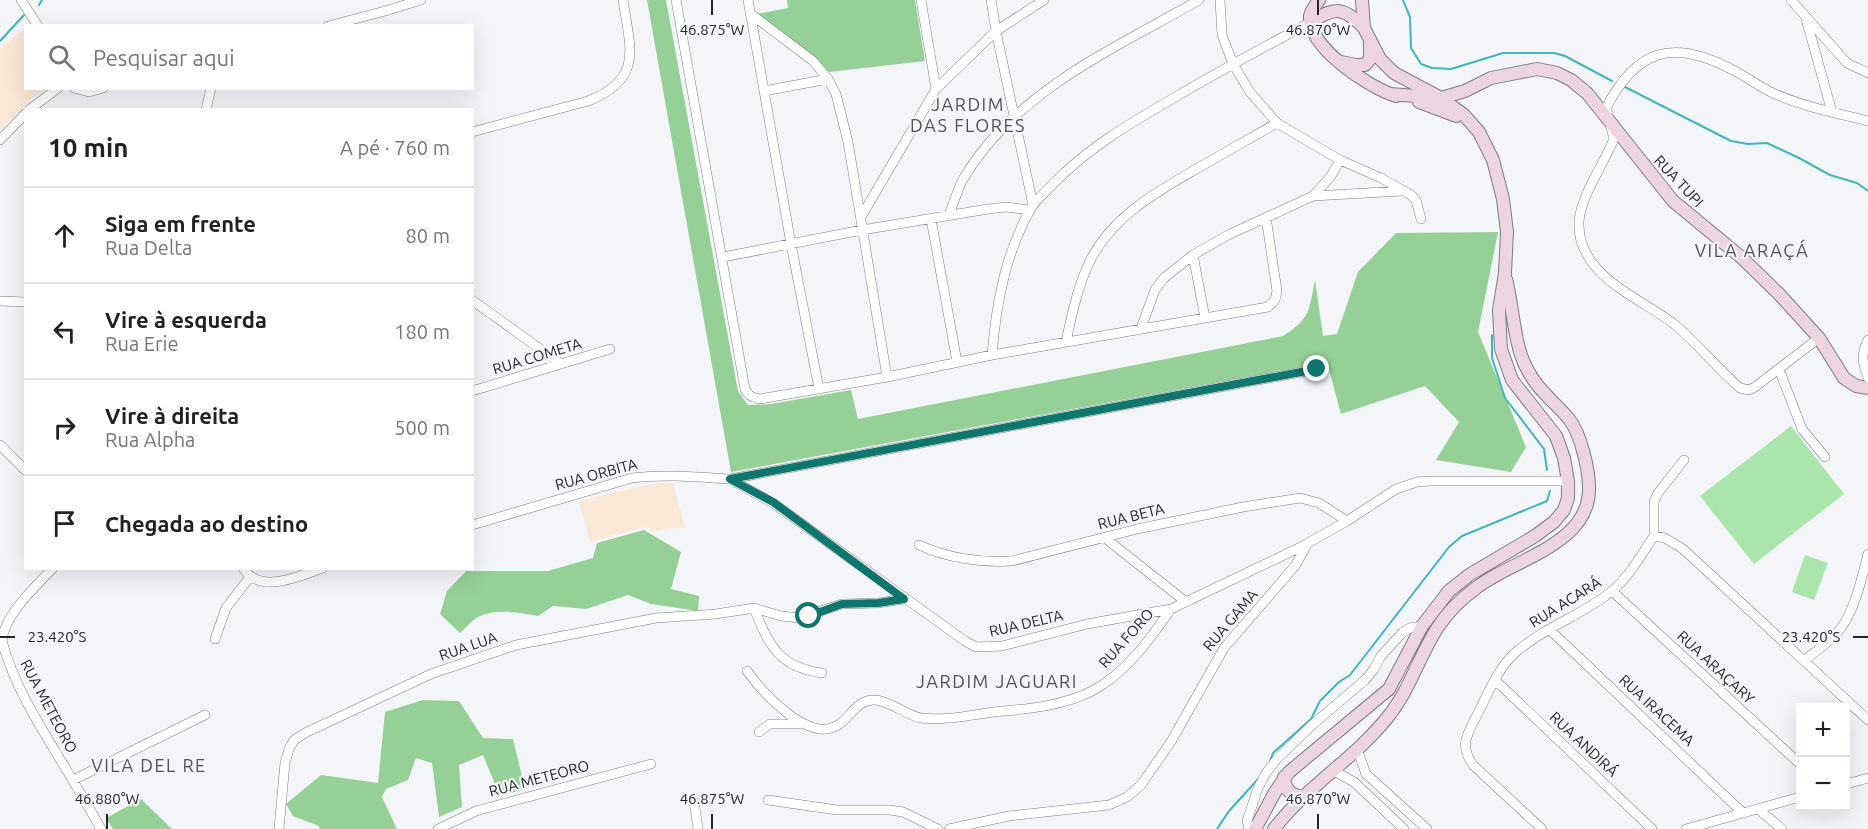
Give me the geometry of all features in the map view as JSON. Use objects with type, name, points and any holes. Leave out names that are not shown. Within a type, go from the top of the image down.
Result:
[{"type":"main road","points":[[1319,0],[1311,12],[1311,22],[1317,36],[1337,60],[1362,80],[1390,94],[1469,120]]},
{"type":"main road","points":[[1362,0],[1364,28],[1370,42],[1387,67],[1441,98],[1469,120]]},
{"type":"main road","points":[[1311,22],[1330,11],[1339,10],[1353,17],[1364,28]]},
{"type":"main road","points":[[1337,60],[1365,65],[1370,59],[1370,42]]},
{"type":"main road","name":"RUA TUPI","points":[[1441,98],[1465,91],[1491,78],[1537,69],[1557,72],[1571,80],[1587,93],[1673,201],[1742,258],[1779,294],[1819,338],[1844,378],[1856,386],[1868,388]]},
{"type":"main road","points":[[1423,87],[1445,90],[1478,83]]},
{"type":"main road","points":[[1255,829],[1284,777],[1392,685],[1422,626],[1449,591],[1469,575],[1535,536],[1554,522],[1568,502],[1568,481],[1562,451],[1549,425],[1512,380],[1501,349],[1499,310],[1505,273],[1507,232],[1494,160],[1461,105],[1460,97],[1465,91]]},
{"type":"main road","points":[[1390,94],[1441,98]]},
{"type":"main road","points":[[1274,829],[1386,719],[1402,699],[1439,625],[1463,598],[1492,576],[1561,540],[1577,525],[1587,507],[1589,479],[1577,431],[1546,398],[1526,368],[1519,346],[1505,273]]},
{"type":"main road","points":[[1562,451],[1570,443],[1581,446]]},
{"type":"main road","points":[[1568,502],[1574,511],[1581,511],[1587,507]]},
{"type":"main road","points":[[1371,705],[1382,707],[1386,719]]},
{"type":"main road","points":[[1284,777],[1288,790],[1296,796],[1306,796]]},
{"type":"street","points":[[21,0],[37,24]]},
{"type":"street","points":[[336,24],[421,0]]},
{"type":"street","points":[[474,131],[588,101],[612,88],[625,74],[631,59],[623,0]]},
{"type":"street","points":[[676,0],[747,393],[760,399],[1141,328],[1268,307],[1275,300],[1277,291],[1266,217]]},
{"type":"street","points":[[748,0],[819,389]]},
{"type":"street","points":[[921,0],[936,89]]},
{"type":"street","points":[[991,0],[1031,208]]},
{"type":"street","points":[[861,217],[936,89],[996,31],[1044,0]]},
{"type":"street","points":[[949,215],[962,183],[978,159],[1015,117],[1054,84],[1199,0]]},
{"type":"street","points":[[1220,0],[1222,35],[1233,64],[1250,92],[1277,123],[1340,160],[1414,197],[1421,219]]},
{"type":"street","points":[[1791,0],[1847,63],[1868,73]]},
{"type":"street","points":[[751,14],[813,61],[828,79],[836,94],[848,142],[887,377]]},
{"type":"street","points":[[1806,17],[1832,112]]},
{"type":"street","points":[[992,355],[995,313],[1007,264],[1031,208],[1066,171],[1105,140],[1233,64],[1311,22]]},
{"type":"street","points":[[1819,338],[1755,387],[1749,390],[1740,388],[1675,325],[1611,282],[1596,268],[1582,240],[1579,224],[1580,211],[1612,141],[1613,135],[1606,108],[1633,70],[1657,54],[1667,52],[1706,58],[1732,69],[1772,93],[1805,107],[1868,121]]},
{"type":"street","points":[[764,91],[828,79]]},
{"type":"street","points":[[32,108],[55,90]]},
{"type":"street","points":[[82,90],[89,92],[96,90]]},
{"type":"street","points":[[206,108],[211,90]]},
{"type":"street","points":[[0,140],[24,115]]},
{"type":"street","points":[[1066,342],[1076,295],[1091,260],[1098,247],[1126,214],[1162,189],[1277,123]]},
{"type":"street","points":[[1313,196],[1331,176],[1340,160]]},
{"type":"street","points":[[1141,328],[1155,290],[1164,278],[1193,255],[1266,217],[1313,196],[1404,191]]},
{"type":"street","points":[[723,256],[949,215],[1006,207],[1031,208]]},
{"type":"street","points":[[931,219],[957,362]]},
{"type":"street","points":[[1193,255],[1205,318]]},
{"type":"street","points":[[0,301],[24,302]]},
{"type":"street","points":[[474,301],[561,364]]},
{"type":"street","points":[[1868,340],[1862,358],[1868,378]]},
{"type":"street","name":"RUA COMETA","points":[[474,390],[610,349]]},
{"type":"street","points":[[730,479],[1317,369]]},
{"type":"street","points":[[1779,369],[1803,429],[1825,457]]},
{"type":"street","points":[[0,445],[24,469]]},
{"type":"street","points":[[1684,460],[1658,493],[1654,502],[1654,536],[1675,542],[1868,720]]},
{"type":"street","name":"RUA ORBITA","points":[[474,524],[632,478],[682,476],[730,479]]},
{"type":"street","name":"RUA DELTA","points":[[730,479],[780,507],[904,599],[976,647],[1002,646],[1087,624],[1171,609],[1308,543]]},
{"type":"street","name":"RUA GAMA","points":[[949,829],[1009,816],[1109,805],[1127,797],[1141,784],[1172,740],[1224,648],[1295,566],[1308,543],[1396,489],[1417,482],[1568,481]]},
{"type":"street","name":"RUA BETA","points":[[918,545],[934,552],[993,562],[1012,561],[1244,507],[1300,498],[1319,503],[1347,521]]},
{"type":"street","name":"RUA ACARÁ","points":[[1542,829],[1473,765],[1467,756],[1466,737],[1495,680],[1515,653],[1612,591],[1626,576],[1654,536]]},
{"type":"street","points":[[1105,538],[1186,602]]},
{"type":"street","points":[[1805,660],[1838,632],[1845,622],[1868,554]]},
{"type":"street","name":"RUA METEORO","points":[[51,570],[10,619],[2,641],[18,686],[101,829]]},
{"type":"street","points":[[245,570],[250,577],[267,583],[316,570]]},
{"type":"street","points":[[216,639],[226,608],[250,577]]},
{"type":"street","name":"RUA ARAÇARY","points":[[1612,591],[1796,761]]},
{"type":"street","points":[[754,608],[781,616],[800,618],[842,604],[878,603],[904,599]]},
{"type":"street","points":[[754,608],[771,647],[781,656],[808,671],[822,673]]},
{"type":"street","name":"RUA LUA","points":[[279,829],[285,763],[294,740],[431,674],[516,645],[576,635],[637,621],[754,608]]},
{"type":"street","name":"RUA FORO","points":[[747,670],[759,687],[791,716],[824,730],[833,728],[858,706],[871,700],[880,701],[920,717],[934,718],[1056,704],[1074,699],[1102,686],[1148,641],[1171,609]]},
{"type":"street","points":[[1249,829],[1247,821],[1258,788],[1277,759],[1311,726],[1365,680],[1381,656],[1403,632],[1422,626]]},
{"type":"street","name":"RUA IRACEMA","points":[[1550,630],[1743,813]]},
{"type":"street","name":"RUA ANDIRÁ","points":[[1495,680],[1652,829]]},
{"type":"street","points":[[1860,713],[1868,705]]},
{"type":"street","points":[[73,780],[205,715]]},
{"type":"street","points":[[759,732],[765,726],[774,724],[806,724]]},
{"type":"street","points":[[1357,749],[1366,774],[1427,829]]},
{"type":"street","name":"RUA METEORO","points":[[438,829],[485,808],[651,764]]},
{"type":"street","points":[[1334,771],[1354,782],[1404,829]]},
{"type":"street","points":[[1850,783],[1868,778]]},
{"type":"street","points":[[1686,829],[1796,798]]},
{"type":"street","points":[[768,800],[837,810],[903,812],[938,829]]},
{"type":"street","points":[[694,801],[698,829]]},
{"type":"street","points":[[1758,809],[1782,829]]},
{"type":"shaded area","points":[[24,29],[24,90],[42,90],[0,130],[0,48]]},
{"type":"shaded area","points":[[656,483],[673,483],[685,527],[651,531],[647,526],[590,542],[579,501]]},
{"type":"green space","points":[[647,0],[666,0],[738,391],[748,405],[771,404],[851,390],[858,419],[1283,336],[1304,318],[1315,280],[1323,336],[1337,334],[1358,272],[1396,233],[1498,232],[1478,332],[1526,447],[1511,472],[1436,460],[1459,422],[1425,386],[1341,414],[1327,362],[731,472]]},
{"type":"green space","points":[[787,0],[915,0],[925,61],[829,72],[757,14],[788,8]]},
{"type":"green space","points":[[1791,426],[1844,494],[1754,564],[1700,496]]},
{"type":"green space","points":[[644,530],[681,552],[671,589],[699,596],[698,611],[651,604],[628,595],[586,609],[553,606],[538,616],[514,612],[489,613],[475,619],[460,633],[440,614],[447,591],[466,571],[548,571],[593,558],[597,543]]},
{"type":"green space","points":[[1805,555],[1828,563],[1814,600],[1792,592]]},
{"type":"green space","points":[[423,700],[459,701],[483,738],[513,739],[525,789],[500,796],[483,755],[459,765],[462,807],[439,817],[432,763],[416,758],[408,780],[386,789],[382,797],[397,829],[320,829],[319,826],[293,816],[286,804],[321,775],[378,783],[385,712]]},
{"type":"green space","points":[[141,799],[172,829],[113,829],[106,818]]},
{"type":"waterway","points":[[39,5],[42,0]]},
{"type":"waterway","points":[[1403,0],[1410,17],[1411,48],[1421,64],[1432,68],[1451,69],[1503,53],[1554,53],[1565,56],[1612,81]]},
{"type":"waterway","points":[[0,41],[24,15]]},
{"type":"waterway","points":[[1625,87],[1731,141],[1748,144],[1767,143],[1830,175],[1857,183],[1868,191]]},
{"type":"waterway","points":[[1492,335],[1492,358],[1505,398],[1544,449],[1547,470]]},
{"type":"waterway","points":[[1270,761],[1273,753],[1311,719],[1320,701],[1339,682],[1350,675],[1449,547],[1462,536],[1547,501],[1550,491]]},
{"type":"waterway","points":[[1217,829],[1229,811],[1259,778]]},
{"type":"district","name":"JARDIM DAS FLORES","points":[[968,114]]},
{"type":"district","name":"VILA ARAÇÁ","points":[[1752,250]]},
{"type":"district","name":"JARDIM JAGUARI","points":[[997,681]]},
{"type":"district","name":"VILA DEL RE","points":[[149,765]]},
{"type":"route","points":[[809,616],[842,604],[878,603],[904,599],[795,517],[773,502],[730,479],[1317,369]]}]
